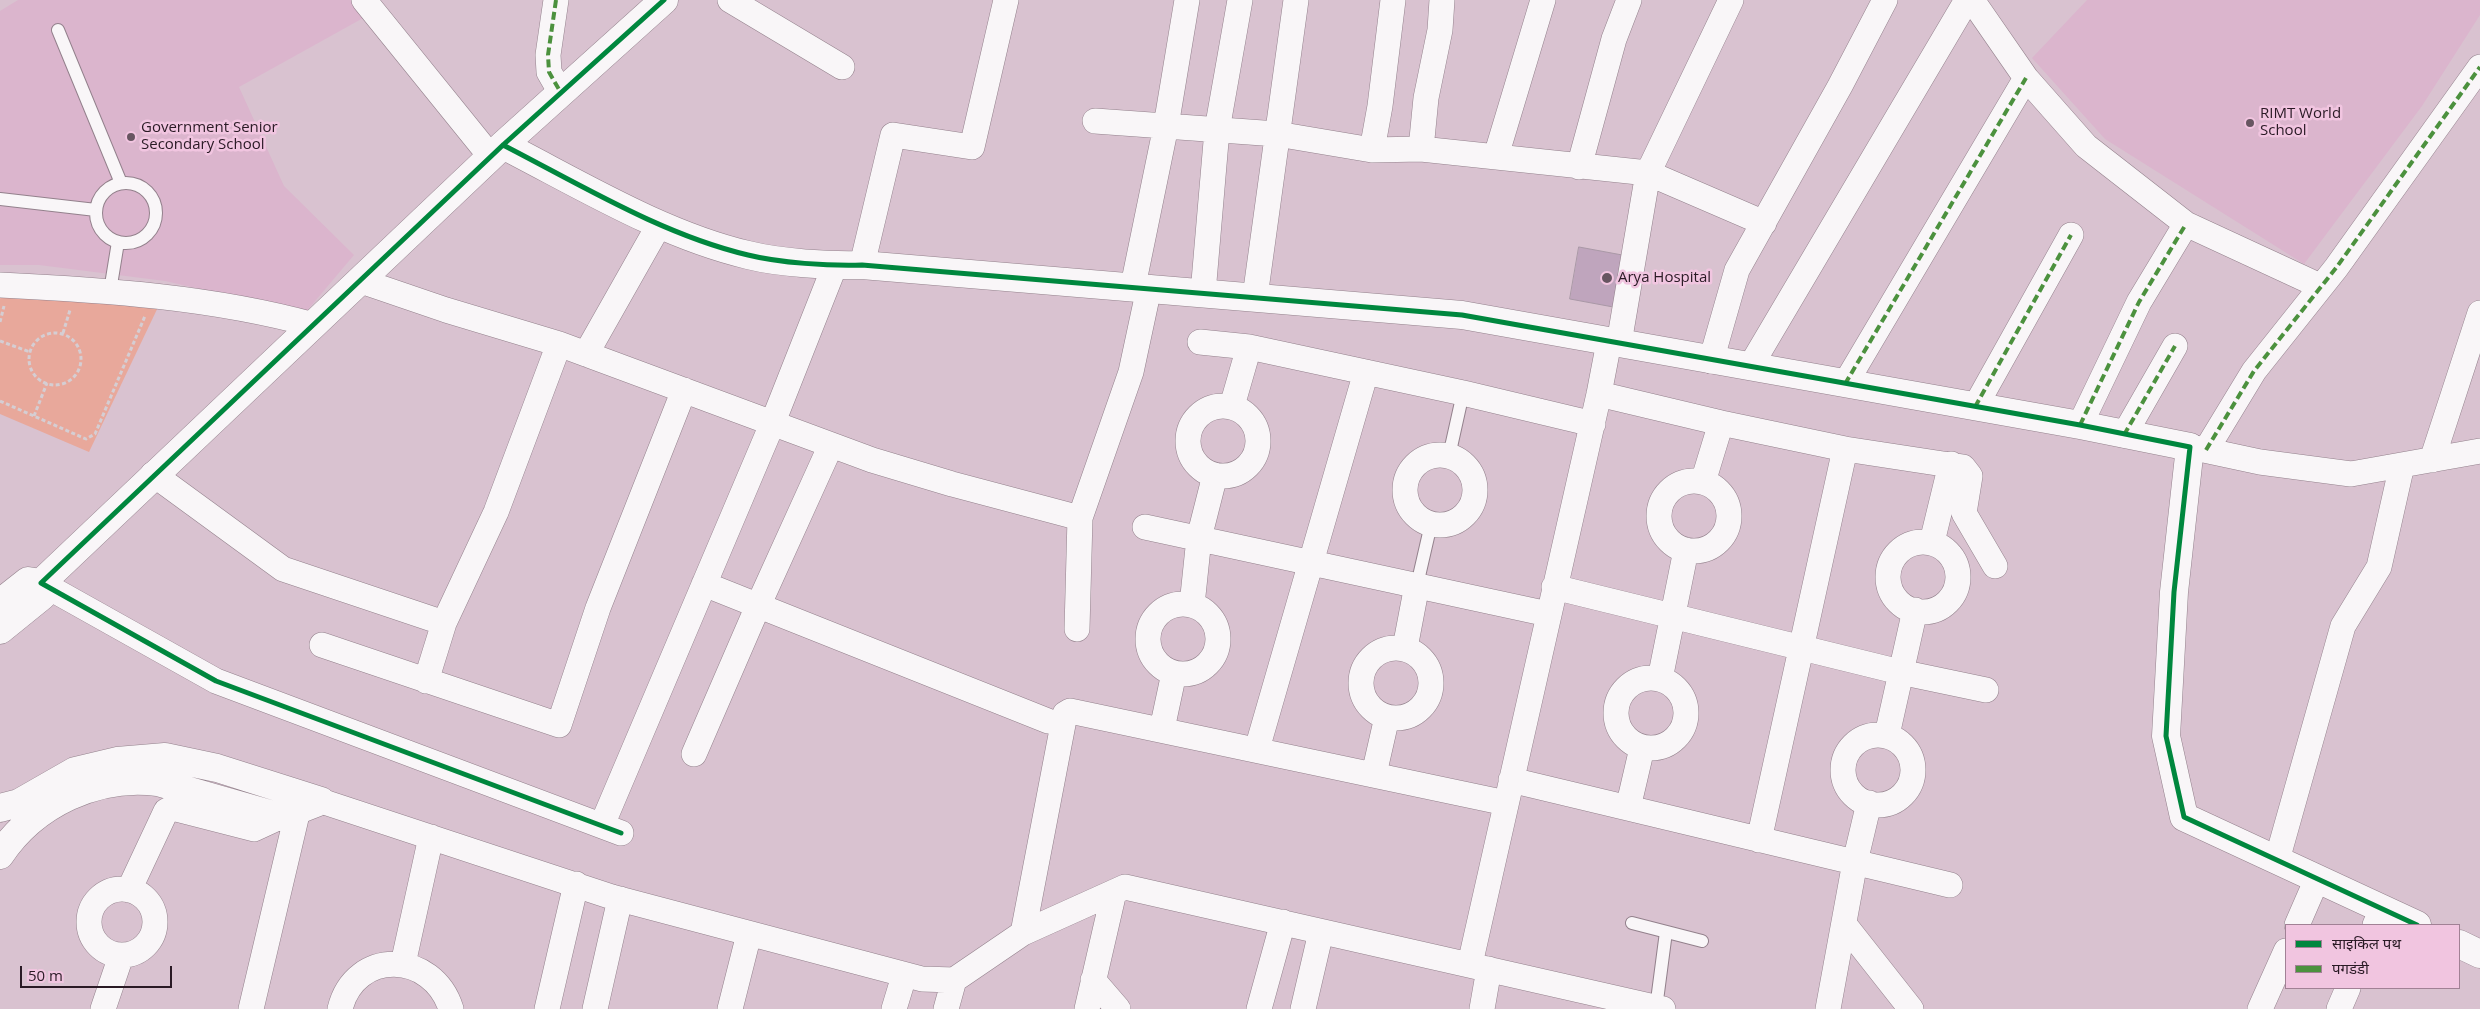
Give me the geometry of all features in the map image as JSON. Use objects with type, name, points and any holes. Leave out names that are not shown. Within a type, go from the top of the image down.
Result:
[{"type":"street","points":[[364,0],[497,151],[659,225],[749,255],[848,265],[1141,287],[1462,315],[1711,361],[2080,425],[2260,462],[2351,474],[2480,451]]},
{"type":"street","points":[[556,0],[548,54],[549,72],[561,93]]},
{"type":"street","points":[[41,583],[153,474],[361,281],[497,151],[664,0]]},
{"type":"street","points":[[730,0],[842,67]]},
{"type":"street","points":[[0,603],[28,582],[41,583],[216,682],[611,829],[704,584],[773,422],[848,265],[893,135],[972,147],[1006,0]]},
{"type":"street","points":[[1076,629],[1080,518],[1131,372],[1141,287],[1187,0]]},
{"type":"street","points":[[1203,293],[1217,130],[1240,0]]},
{"type":"street","points":[[1255,297],[1296,0]]},
{"type":"street","points":[[1372,150],[1380,106],[1393,0]]},
{"type":"street","points":[[1421,149],[1426,98],[1440,30],[1442,0]]},
{"type":"street","points":[[1496,156],[1543,0]]},
{"type":"street","points":[[1579,167],[1614,39],[1629,0]]},
{"type":"street","points":[[1482,1009],[1480,966],[1509,792],[1599,394],[1614,342],[1648,173],[1731,0]]},
{"type":"street","points":[[1711,361],[1737,270],[1885,0]]},
{"type":"street","points":[[1750,367],[1967,0]]},
{"type":"street","points":[[1972,0],[2026,78],[2086,146],[2186,224],[2320,286]]},
{"type":"street","points":[[2412,924],[2378,917],[2317,879],[2184,818],[2166,736],[2174,592],[2198,448],[2254,371],[2336,268],[2480,67]]},
{"type":"street","points":[[1845,384],[2026,78]]},
{"type":"street","points":[[1095,121],[1276,134],[1372,150],[1421,149],[1648,173],[1764,223]]},
{"type":"street","points":[[2080,425],[2138,302],[2186,224]]},
{"type":"street","points":[[586,354],[659,225]]},
{"type":"street","points":[[1974,407],[2071,236]]},
{"type":"street","points":[[361,281],[446,310],[560,344],[872,460],[952,484],[1080,518]]},
{"type":"street","points":[[3,292],[110,291],[264,312],[314,325]]},
{"type":"street","points":[[2432,460],[2480,313]]},
{"type":"street","points":[[1200,342],[1249,347],[1463,393],[1592,424]]},
{"type":"street","points":[[426,681],[444,623],[496,512],[560,344]]},
{"type":"street","points":[[2124,435],[2175,346]]},
{"type":"street","points":[[1232,406],[1249,347]]},
{"type":"street","points":[[1258,749],[1366,372]]},
{"type":"street","points":[[322,645],[559,726],[598,608],[684,390]]},
{"type":"street","points":[[1599,394],[1721,423],[1845,449],[1963,467],[1970,476],[1964,512],[1995,566]]},
{"type":"street","points":[[1232,406],[1246,414],[1256,427],[1258,449],[1253,459],[1236,473],[1215,475],[1203,470],[1195,461],[1189,450],[1190,432],[1198,416],[1208,409],[1232,406]]},
{"type":"street","points":[[1703,482],[1721,423]]},
{"type":"street","points":[[694,754],[831,445]]},
{"type":"street","points":[[1759,840],[1845,449]]},
{"type":"street","points":[[1449,456],[1460,461],[1469,470],[1474,480],[1475,493],[1472,505],[1465,515],[1455,522],[1444,525],[1431,524],[1413,513],[1407,503],[1406,482],[1410,472],[1427,458],[1449,456]]},
{"type":"street","points":[[1932,542],[1952,464]]},
{"type":"street","points":[[2277,860],[2343,626],[2379,567],[2402,465]]},
{"type":"street","points":[[153,474],[283,569],[444,623]]},
{"type":"street","points":[[1192,605],[1199,538],[1215,475]]},
{"type":"street","points":[[1692,480],[1714,487],[1723,495],[1728,506],[1730,518],[1720,540],[1704,549],[1686,550],[1672,542],[1662,529],[1659,518],[1660,507],[1672,489],[1692,480]]},
{"type":"street","points":[[1145,527],[1417,584],[1548,614]]},
{"type":"street","points":[[1932,542],[1942,547],[1953,559],[1958,574],[1958,585],[1953,595],[1936,609],[1914,610],[1904,606],[1895,597],[1889,586],[1888,574],[1891,562],[1898,552],[1908,545],[1932,542]]},
{"type":"street","points":[[1660,680],[1686,550]]},
{"type":"street","points":[[0,630],[42,596],[41,583]]},
{"type":"street","points":[[704,584],[1048,721]]},
{"type":"street","points":[[1405,648],[1417,584]]},
{"type":"street","points":[[1554,587],[1802,646],[1900,672],[1986,690]]},
{"type":"street","points":[[1180,604],[1192,605],[1202,610],[1213,621],[1218,637],[1217,648],[1206,666],[1196,672],[1174,673],[1163,668],[1155,660],[1149,649],[1148,637],[1151,625],[1158,615],[1168,608],[1180,604]]},
{"type":"street","points":[[1886,735],[1914,610]]},
{"type":"street","points":[[1405,648],[1415,653],[1426,664],[1431,680],[1430,691],[1419,710],[1404,716],[1388,716],[1376,712],[1367,703],[1362,692],[1361,680],[1364,668],[1371,658],[1381,651],[1405,648]]},
{"type":"street","points":[[1162,729],[1174,673]]},
{"type":"street","points":[[1647,679],[1660,680],[1670,684],[1683,700],[1686,711],[1685,722],[1673,740],[1653,748],[1642,748],[1631,743],[1622,734],[1617,723],[1616,711],[1619,699],[1626,689],[1636,682],[1647,679]]},
{"type":"street","points":[[1023,933],[1065,714],[1070,711],[1078,711],[1374,774],[1628,808],[1950,885]]},
{"type":"street","points":[[1374,774],[1388,716]]},
{"type":"street","points":[[1874,734],[1886,735],[1896,740],[1908,752],[1913,767],[1912,778],[1908,788],[1891,802],[1869,804],[1858,799],[1849,790],[1844,779],[1843,767],[1846,755],[1852,745],[1862,738],[1874,734]]},
{"type":"street","points":[[1628,808],[1642,748]]},
{"type":"street","points":[[0,808],[19,803],[75,771],[117,761],[165,757],[217,768],[300,810]]},
{"type":"street","points":[[0,855],[28,821],[57,801],[96,786],[140,780],[170,784],[431,837],[620,899],[904,976],[922,979],[954,980],[1023,933],[1125,887],[1480,966],[1653,1008]]},
{"type":"street","points":[[1828,1009],[1855,862],[1869,804]]},
{"type":"street","points":[[129,890],[166,811],[172,808],[254,829],[300,810]]},
{"type":"street","points":[[251,1009],[300,810]]},
{"type":"street","points":[[403,964],[431,837]]},
{"type":"street","points":[[2297,924],[2317,879]]},
{"type":"street","points":[[547,1009],[576,884]]},
{"type":"street","points":[[118,889],[129,890],[148,900],[156,920],[150,941],[142,949],[121,956],[101,948],[94,940],[89,918],[96,903],[108,892],[118,889]]},
{"type":"street","points":[[1087,1009],[1114,892]]},
{"type":"street","points":[[595,1009],[620,899]]},
{"type":"street","points":[[1259,1009],[1283,922]]},
{"type":"street","points":[[1844,924],[1911,1009]]},
{"type":"street","points":[[1303,1009],[1321,932]]},
{"type":"street","points":[[730,1009],[749,934]]},
{"type":"street","points":[[2460,944],[2480,954]]},
{"type":"street","points":[[2260,1009],[2285,953]]},
{"type":"street","points":[[103,1009],[121,956]]},
{"type":"street","points":[[340,1009],[352,983],[367,971],[384,965],[403,964],[420,969],[434,978],[445,992],[451,1009]]},
{"type":"street","points":[[894,1009],[904,976]]},
{"type":"street","points":[[946,1009],[954,980]]},
{"type":"street","points":[[1093,980],[1118,1009]]},
{"type":"street","points":[[2339,1009],[2348,989]]},
{"type":"lane","points":[[58,30],[121,183]]},
{"type":"lane","points":[[121,183],[131,183],[148,191],[153,199],[156,218],[147,234],[138,240],[128,243],[118,242],[101,230],[97,220],[96,210],[104,192],[121,183]]},
{"type":"lane","points":[[0,199],[96,210]]},
{"type":"lane","points":[[110,291],[118,242]]},
{"type":"lane","points":[[1449,456],[1463,393]]},
{"type":"lane","points":[[1417,584],[1431,524]]},
{"type":"lane","points":[[1632,923],[1702,942]]},
{"type":"lane","points":[[1653,1008],[1666,932]]},
{"type":"path","points":[[0,322],[3,292]]},
{"type":"path","points":[[63,334],[70,308]]},
{"type":"path","points":[[0,401],[86,438],[95,434],[146,315],[144,309]]},
{"type":"path","points":[[55,332],[63,334],[76,343],[82,358],[76,374],[62,384],[47,383],[36,377],[32,369],[30,352],[40,338],[55,332]]},
{"type":"path","points":[[0,341],[30,352]]},
{"type":"path","points":[[34,416],[47,383]]},
{"type":"shaded area","name":"Government Senior Secondary School","points":[[18,0],[351,0],[365,17],[239,87],[284,186],[354,255],[305,313],[165,281],[39,265],[0,265],[0,11]]},
{"type":"shaded area","name":"RIMT World School","points":[[2087,0],[2480,0],[2480,15],[2422,106],[2304,264],[2105,139],[2032,58]]},
{"type":"shaded area","points":[[3,289],[160,303],[89,452],[0,414],[0,299]]},
{"type":"building","points":[[1579,247],[1633,257],[1624,309],[1570,299]]},
{"type":"marked path","points":[[556,0],[548,55],[549,72],[561,93]]},
{"type":"marked path","points":[[2206,450],[2254,371],[2336,268],[2480,67]]},
{"type":"marked path","points":[[1845,384],[2026,78]]},
{"type":"marked path","points":[[2080,425],[2139,302],[2186,224]]},
{"type":"marked path","points":[[1975,407],[2071,235]]},
{"type":"marked path","points":[[2124,435],[2175,346]]},
{"type":"cycle path","points":[[621,833],[216,681],[41,583],[503,145],[664,0]]},
{"type":"cycle path","points":[[503,145],[623,208],[654,222],[716,246],[761,258],[1462,315],[2080,425],[2190,447],[2174,592],[2166,736],[2184,817],[2415,924]]},
{"type":"place","name":"RIMT World School","points":[[2250,123]]},
{"type":"place","name":"Government Senior Secondary School","points":[[131,137]]},
{"type":"place","name":"Arya Hospital","points":[[1607,278]]}]
